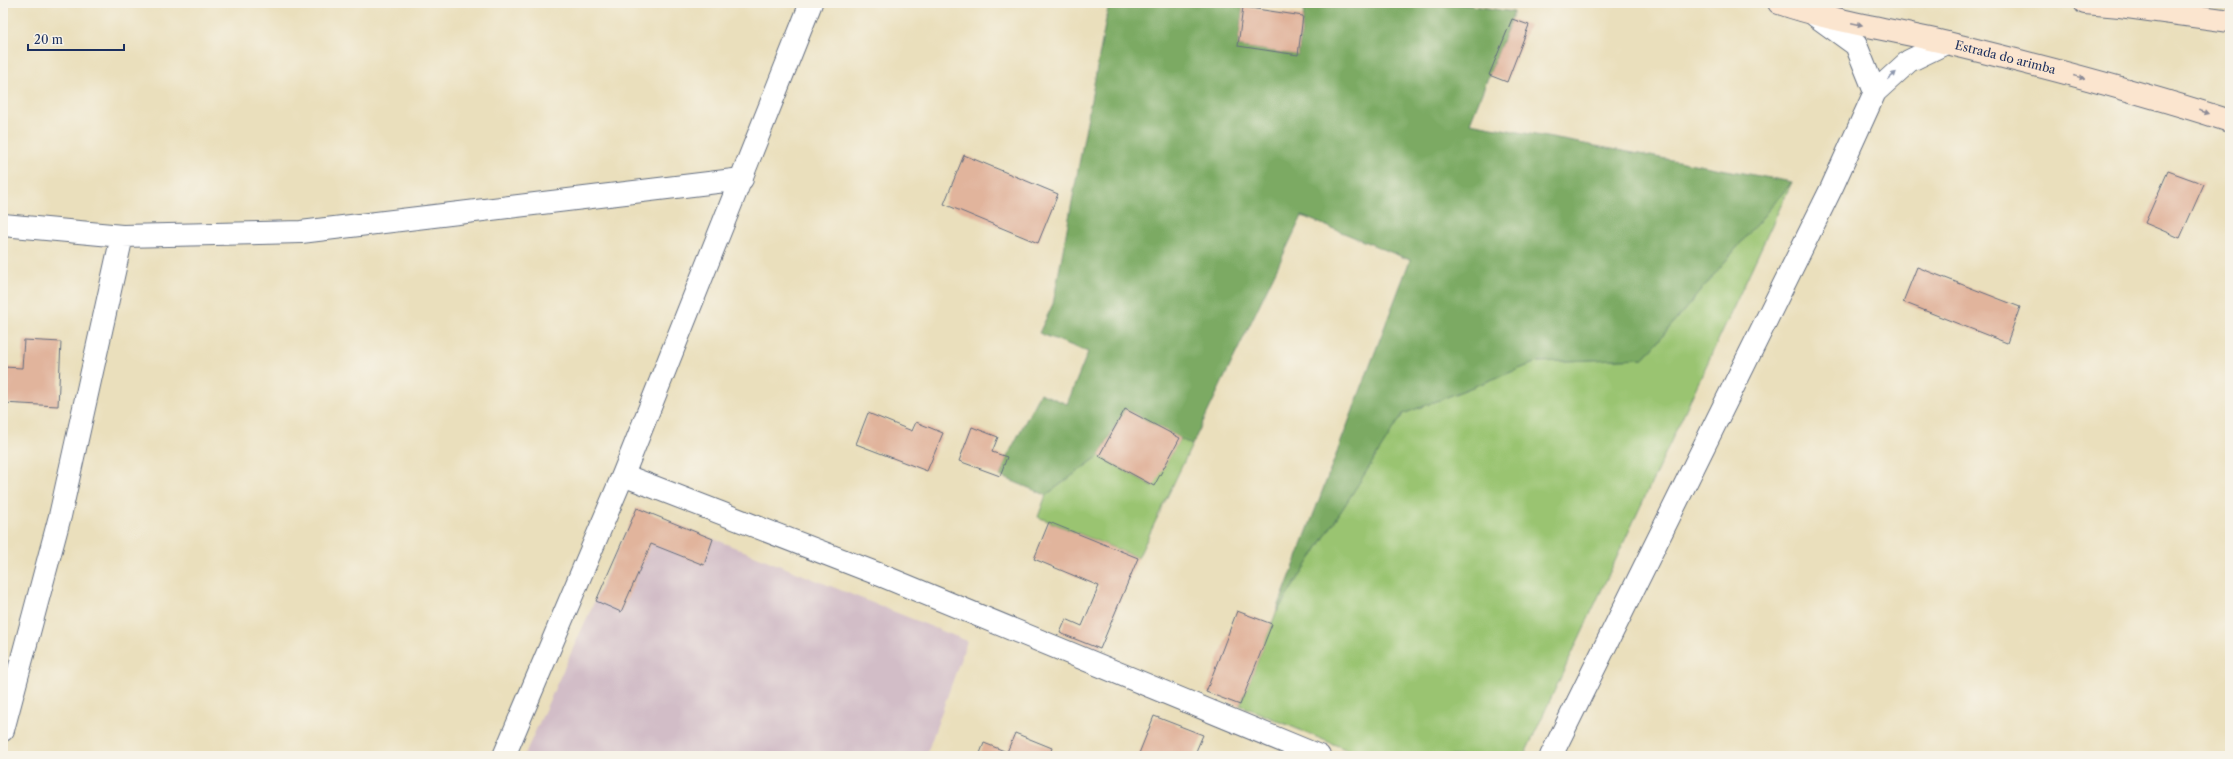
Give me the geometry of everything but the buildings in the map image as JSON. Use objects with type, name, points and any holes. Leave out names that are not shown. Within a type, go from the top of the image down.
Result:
[{"type":"main road","name":"Estrada do arimba","points":[[1779,3],[1816,16],[1946,43],[2163,99],[2230,121]]},
{"type":"main road","points":[[2085,3],[2120,6],[2230,21]]},
{"type":"street","points":[[504,756],[623,475],[811,3]]},
{"type":"street","points":[[1816,16],[1856,45],[1875,92]]},
{"type":"street","points":[[1551,756],[1832,188],[1875,92],[1909,61],[1946,43]]},
{"type":"street","points":[[3,225],[122,236],[301,232],[742,179]]},
{"type":"street","points":[[3,730],[60,516],[122,236]]},
{"type":"street","points":[[623,475],[878,574],[1319,756]]},
{"type":"shaded area","points":[[637,508],[967,641],[926,756],[524,756]]},
{"type":"green space","points":[[1109,3],[1213,3],[1243,7],[1238,46],[1298,55],[1305,3],[1454,3],[1514,12],[1470,123],[1792,182],[1644,358],[1537,362],[1403,414],[1276,613],[1410,260],[1302,216],[1192,445],[1125,409],[1099,456],[1046,495],[1000,476],[1007,457],[1040,393],[1067,404],[1088,352],[1039,333],[1053,304]]},
{"type":"green space","points":[[1792,182],[1524,756],[1362,756],[1240,705],[1276,613],[1403,414],[1537,362],[1644,358]]},
{"type":"green space","points":[[1180,438],[1192,445],[1138,558],[1038,517],[1046,495],[1099,456],[1153,486]]}]
